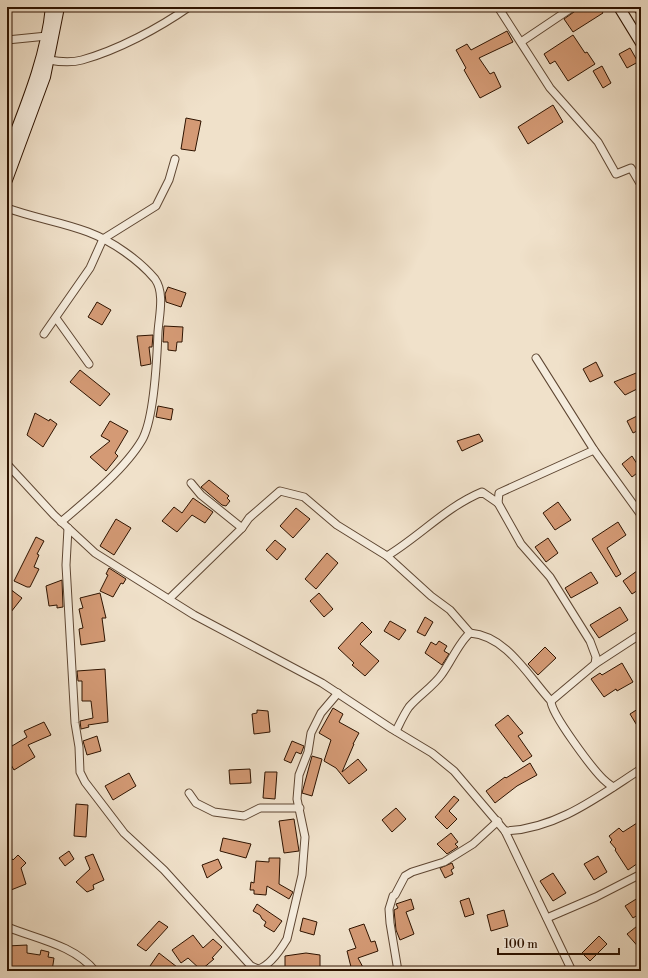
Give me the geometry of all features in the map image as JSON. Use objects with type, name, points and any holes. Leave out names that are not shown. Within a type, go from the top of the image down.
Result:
[{"type":"main road","points":[[7,152],[37,74],[47,36],[51,7]]},
{"type":"main road","points":[[7,180],[31,117],[49,60],[58,7]]},
{"type":"main road","points":[[619,7],[641,43]]},
{"type":"street","points":[[49,60],[64,62],[82,60],[162,26],[189,7]]},
{"type":"street","points":[[498,7],[550,88],[598,142],[616,174],[631,168],[641,186]]},
{"type":"street","points":[[521,42],[573,7]]},
{"type":"street","points":[[7,40],[47,36]]},
{"type":"street","points":[[44,334],[90,268],[103,239],[156,206],[169,180],[175,159]]},
{"type":"street","points":[[7,208],[31,217],[89,232],[103,239],[128,254],[146,270],[155,280],[161,292],[157,359],[148,425],[142,439],[129,459],[61,522]]},
{"type":"street","points":[[56,318],[89,364]]},
{"type":"street","points":[[536,358],[594,450],[641,515]]},
{"type":"street","points":[[498,503],[499,493],[594,450]]},
{"type":"street","points":[[7,464],[61,522],[95,553],[194,615],[338,693],[432,753],[454,771],[505,831],[547,918],[569,970]]},
{"type":"street","points":[[191,483],[201,495],[242,528]]},
{"type":"street","points":[[169,599],[242,528],[249,518],[280,491],[304,497],[337,526],[386,556],[430,596],[450,610],[470,634]]},
{"type":"street","points":[[386,556],[417,535],[437,518],[468,498],[482,492],[498,503],[521,544],[550,577],[590,641],[596,657],[595,664]]},
{"type":"street","points":[[68,528],[66,565],[75,723],[79,747],[80,772],[84,782],[124,833],[164,870],[251,966],[258,970],[263,968],[287,939],[302,875],[304,837],[300,808],[297,799],[299,775],[308,752],[311,733],[321,713],[338,693]]},
{"type":"street","points":[[396,731],[408,708],[430,689],[442,675],[464,638],[470,634],[480,634],[493,641],[512,655],[551,701],[551,705],[561,724],[603,780],[613,787]]},
{"type":"street","points":[[551,701],[595,664],[641,634]]},
{"type":"street","points":[[505,831],[539,827],[598,798],[641,769]]},
{"type":"street","points":[[189,793],[196,803],[214,812],[244,816],[260,808],[300,808]]},
{"type":"street","points":[[398,971],[389,909],[393,896],[395,895],[405,876],[412,872],[444,862],[473,844],[498,821]]},
{"type":"street","points":[[547,918],[596,897],[641,874]]},
{"type":"street","points":[[7,927],[70,950],[88,963],[95,971]]},
{"type":"building","points":[[581,7],[599,7],[603,13],[573,32],[564,19]]},
{"type":"building","points":[[507,31],[513,42],[479,58],[490,74],[494,72],[501,87],[480,98],[464,70],[466,68],[456,50],[467,44],[471,50]]},
{"type":"building","points":[[573,35],[585,53],[587,52],[595,64],[568,81],[555,61],[550,64],[544,54]]},
{"type":"building","points":[[630,48],[638,62],[627,68],[619,54]]},
{"type":"building","points":[[602,66],[611,83],[603,88],[593,71]]},
{"type":"building","points":[[553,105],[563,122],[528,144],[518,127]]},
{"type":"building","points":[[186,118],[201,121],[195,151],[181,149]]},
{"type":"building","points":[[168,287],[186,293],[181,307],[166,302],[165,294]]},
{"type":"building","points":[[97,302],[111,310],[102,325],[88,317]]},
{"type":"building","points":[[164,326],[183,327],[182,342],[177,342],[176,351],[168,350],[168,342],[163,342]]},
{"type":"building","points":[[153,335],[152,347],[149,347],[151,364],[141,366],[137,336]]},
{"type":"building","points":[[596,362],[603,376],[590,382],[583,369]]},
{"type":"building","points":[[80,370],[110,394],[100,406],[70,382]]},
{"type":"building","points":[[641,371],[641,387],[625,395],[614,382]]},
{"type":"building","points":[[158,406],[173,409],[171,420],[156,417]]},
{"type":"building","points":[[35,413],[49,421],[50,419],[57,424],[43,447],[27,435]]},
{"type":"building","points":[[641,414],[641,429],[633,433],[627,421]]},
{"type":"building","points":[[110,421],[128,431],[115,453],[118,456],[106,471],[90,457],[110,441],[101,436]]},
{"type":"building","points":[[479,434],[483,441],[462,451],[457,441]]},
{"type":"building","points":[[632,456],[641,470],[632,477],[622,464]]},
{"type":"building","points":[[209,480],[229,496],[227,498],[230,501],[226,506],[222,505],[201,487]]},
{"type":"building","points":[[193,498],[213,512],[205,523],[192,515],[177,532],[162,521],[174,507],[182,513]]},
{"type":"building","points":[[558,502],[571,520],[555,530],[543,513]]},
{"type":"building","points":[[296,508],[310,519],[293,538],[280,526]]},
{"type":"building","points":[[116,519],[131,528],[114,555],[100,546]]},
{"type":"building","points":[[618,522],[626,535],[607,548],[621,574],[616,577],[592,539]]},
{"type":"building","points":[[36,537],[44,541],[37,554],[39,555],[34,567],[39,569],[30,587],[27,587],[14,581]]},
{"type":"building","points":[[548,538],[558,553],[546,562],[535,547]]},
{"type":"building","points":[[275,540],[286,549],[277,560],[266,550]]},
{"type":"building","points":[[327,553],[338,563],[316,589],[305,579]]},
{"type":"building","points":[[109,568],[126,579],[123,584],[121,583],[113,597],[100,591],[108,575],[106,574]]},
{"type":"building","points":[[641,568],[641,588],[632,594],[623,581]]},
{"type":"building","points":[[591,572],[598,583],[571,598],[565,588]]},
{"type":"building","points":[[62,580],[63,607],[57,608],[57,605],[49,606],[46,586]]},
{"type":"building","points":[[10,589],[22,598],[7,617],[7,594]]},
{"type":"building","points":[[100,593],[106,618],[102,618],[105,641],[81,645],[79,629],[83,628],[79,609],[83,608],[80,598]]},
{"type":"building","points":[[319,593],[333,609],[324,617],[310,601]]},
{"type":"building","points":[[620,607],[628,620],[599,638],[590,625]]},
{"type":"building","points":[[425,617],[433,622],[425,636],[417,632]]},
{"type":"building","points":[[390,621],[406,630],[399,640],[384,631]]},
{"type":"building","points":[[362,622],[372,632],[360,644],[379,661],[365,676],[352,665],[354,663],[338,648]]},
{"type":"building","points":[[439,641],[447,646],[444,651],[449,654],[442,665],[425,653],[431,642],[436,645]]},
{"type":"building","points":[[545,647],[556,658],[538,675],[528,664]]},
{"type":"building","points":[[622,663],[633,682],[617,691],[616,689],[604,697],[591,679],[600,673],[602,675]]},
{"type":"building","points":[[105,669],[108,722],[88,725],[89,727],[81,729],[80,721],[93,718],[91,701],[82,701],[82,681],[78,681],[77,671]]},
{"type":"building","points":[[641,707],[641,732],[630,714]]},
{"type":"building","points":[[333,708],[343,714],[339,722],[359,733],[342,772],[358,759],[367,770],[349,784],[336,768],[324,761],[331,740],[319,733]]},
{"type":"building","points":[[257,710],[268,711],[270,732],[254,734],[252,714],[257,713]]},
{"type":"building","points":[[508,715],[523,733],[518,736],[532,756],[523,762],[495,725]]},
{"type":"building","points":[[44,722],[51,735],[28,745],[35,757],[14,770],[7,758],[7,749],[27,737],[24,731]]},
{"type":"building","points":[[97,736],[101,751],[87,755],[83,741]]},
{"type":"building","points":[[292,741],[304,746],[301,754],[296,752],[291,763],[284,760]]},
{"type":"building","points":[[312,756],[322,759],[312,796],[302,793]]},
{"type":"building","points":[[530,763],[537,775],[517,786],[495,803],[486,791],[505,777],[506,778]]},
{"type":"building","points":[[250,769],[251,783],[230,784],[229,770]]},
{"type":"building","points":[[265,772],[277,772],[275,799],[263,798]]},
{"type":"building","points":[[129,773],[136,786],[113,800],[105,786]]},
{"type":"building","points":[[454,796],[459,800],[449,811],[457,819],[447,829],[435,817]]},
{"type":"building","points":[[76,804],[88,805],[86,837],[74,836]]},
{"type":"building","points":[[396,808],[406,819],[392,832],[382,820]]},
{"type":"building","points":[[294,819],[299,851],[284,853],[279,821]]},
{"type":"building","points":[[637,823],[641,829],[641,861],[628,870],[615,850],[616,849],[610,842],[612,840],[609,836],[619,828],[623,832]]},
{"type":"building","points":[[451,833],[458,842],[455,844],[458,847],[447,854],[437,844]]},
{"type":"building","points":[[223,838],[251,844],[246,858],[220,851]]},
{"type":"building","points":[[69,851],[74,859],[65,866],[59,858]]},
{"type":"building","points":[[7,853],[13,860],[18,855],[26,863],[21,868],[26,884],[11,890],[7,878],[12,876],[7,871]]},
{"type":"building","points":[[93,854],[104,880],[93,885],[94,889],[87,892],[76,882],[90,869],[85,857]]},
{"type":"building","points":[[598,856],[607,872],[594,880],[584,864]]},
{"type":"building","points":[[269,858],[280,858],[279,884],[293,892],[289,899],[267,886],[266,895],[254,894],[254,890],[250,890],[251,882],[254,883],[256,861],[269,862]]},
{"type":"building","points":[[218,859],[222,868],[207,878],[202,865]]},
{"type":"building","points":[[452,863],[454,868],[451,870],[453,874],[445,878],[440,868]]},
{"type":"building","points":[[553,873],[566,893],[553,901],[540,881]]},
{"type":"building","points":[[641,896],[641,913],[633,918],[625,906]]},
{"type":"building","points":[[469,898],[474,914],[465,917],[460,901]]},
{"type":"building","points":[[411,899],[414,909],[406,912],[414,934],[400,940],[396,930],[394,910],[398,908],[396,904]]},
{"type":"building","points":[[257,904],[282,921],[274,932],[264,926],[266,922],[260,915],[253,911]]},
{"type":"building","points":[[504,910],[508,926],[491,931],[487,915]]},
{"type":"building","points":[[303,918],[317,922],[314,935],[300,931]]},
{"type":"building","points":[[159,921],[168,927],[146,951],[137,945]]},
{"type":"building","points":[[641,923],[641,950],[627,934]]},
{"type":"building","points":[[364,924],[371,942],[375,941],[378,951],[358,958],[365,971],[352,971],[347,951],[356,948],[349,929]]},
{"type":"building","points":[[193,935],[203,948],[213,939],[222,947],[212,958],[214,959],[201,970],[188,958],[181,963],[172,950]]},
{"type":"building","points":[[599,936],[607,944],[590,961],[582,953]]},
{"type":"building","points":[[27,945],[27,953],[40,955],[41,950],[49,952],[48,957],[54,958],[52,971],[30,967],[30,971],[7,971],[7,946]]},
{"type":"building","points":[[159,953],[177,967],[174,971],[156,971],[150,966]]},
{"type":"building","points":[[306,953],[320,955],[320,969],[285,970],[285,956]]},
{"type":"railway","points":[[633,7],[641,20]]}]
